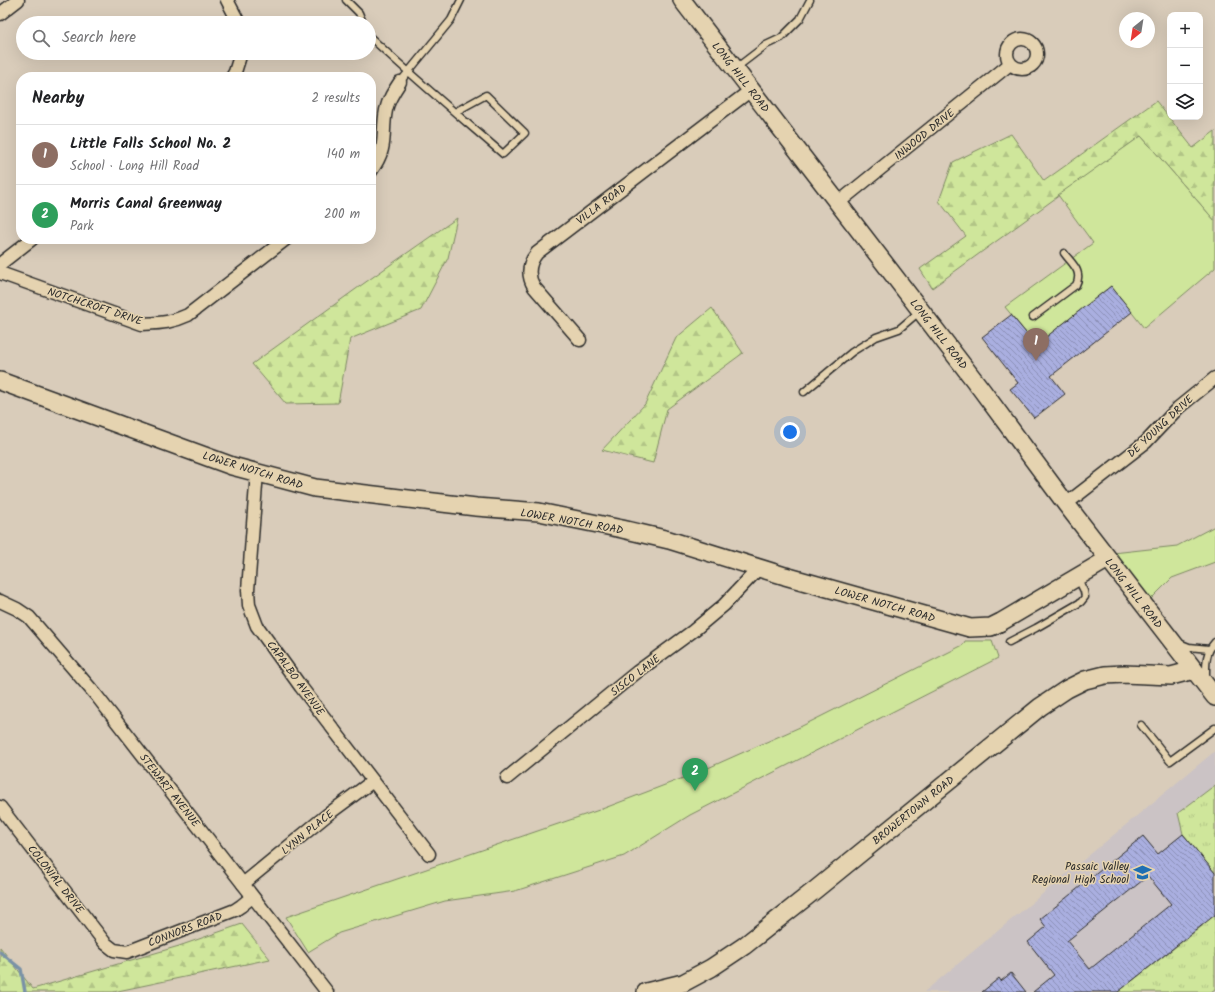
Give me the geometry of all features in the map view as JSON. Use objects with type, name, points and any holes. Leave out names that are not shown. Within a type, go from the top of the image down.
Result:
[{"type":"street","points":[[0,14],[18,0]]},
{"type":"street","points":[[227,0],[235,16]]},
{"type":"street","name":"LONG HILL ROAD","points":[[682,0],[1210,691]]},
{"type":"street","points":[[235,72],[239,60]]},
{"type":"street","name":"INWOOD DRIVE","points":[[838,203],[1010,64]]},
{"type":"street","points":[[376,164],[383,150],[385,112],[388,102],[400,82]]},
{"type":"street","name":"VILLA ROAD","points":[[580,340],[534,287],[530,280],[530,264],[533,258],[537,253],[751,90]]},
{"type":"street","points":[[0,264],[26,244]]},
{"type":"street","name":"NOTCHCROFT DRIVE","points":[[0,274],[142,324],[165,323],[188,315],[280,244]]},
{"type":"street","name":"DE YOUNG DRIVE","points":[[1066,504],[1146,442],[1178,408],[1215,378]]},
{"type":"street","name":"LOWER NOTCH ROAD","points":[[0,381],[232,466],[323,489],[476,507],[538,512],[622,529],[669,540],[759,568],[970,628],[991,627],[1108,559]]},
{"type":"street","name":"CAPALBO AVENUE","points":[[257,472],[248,590],[249,605],[252,615],[257,626],[301,687],[429,854]]},
{"type":"street","name":"SISCO LANE","points":[[507,778],[637,672],[693,631],[724,605],[759,568]]},
{"type":"street","name":"STEWART AVENUE","points":[[0,601],[17,608],[30,617],[96,695],[327,992]]},
{"type":"street","name":"BROWERTOWN ROAD","points":[[646,992],[683,983],[711,968],[744,946],[816,890],[1035,711],[1067,689],[1085,680],[1105,675],[1124,674],[1171,676],[1194,670]]},
{"type":"street","name":"LYNN PLACE","points":[[242,884],[327,815],[373,781]]},
{"type":"street","name":"COLONIAL DRIVE","points":[[0,807],[105,943],[114,950]]},
{"type":"street","name":"CONNORS ROAD","points":[[114,950],[127,952],[235,910],[252,897]]},
{"type":"lane","points":[[346,0],[360,16]]},
{"type":"lane","points":[[400,82],[451,20],[461,0]]},
{"type":"lane","points":[[735,69],[766,45],[781,38],[800,19],[810,0]]},
{"type":"lane","points":[[376,42],[408,72],[454,112],[503,154],[525,133],[486,95],[454,112]]},
{"type":"lane","points":[[1033,317],[1076,285],[1079,279],[1078,272],[1064,253]]},
{"type":"lane","points":[[804,392],[852,352],[876,337],[899,329],[921,311]]},
{"type":"lane","points":[[1009,642],[1081,602],[1086,597],[1077,578]]},
{"type":"lane","points":[[1172,641],[1190,647],[1209,649]]},
{"type":"lane","points":[[1210,691],[1206,658],[1209,649],[1215,642]]},
{"type":"lane","points":[[1141,725],[1170,761],[1215,728]]},
{"type":"shaded area","name":"Passaic Valley Regional High School","points":[[1215,751],[1215,992],[924,992]]},
{"type":"green space","points":[[1156,101],[1167,115],[1167,120],[1171,120],[1193,148],[1215,131],[1215,221],[1141,136],[932,288],[920,269],[966,236],[939,201],[953,162],[1011,134],[1044,181]]},
{"type":"green space","points":[[1141,136],[1215,221],[1215,268],[1144,328],[1111,286],[1036,345],[1005,307],[1093,243],[1058,195]]},
{"type":"green space","points":[[457,218],[448,258],[421,310],[350,339],[338,403],[286,404],[252,364]]},
{"type":"green space","points":[[712,308],[743,353],[667,409],[653,463],[602,450],[645,404],[676,338]]},
{"type":"green space","points":[[1215,526],[1215,562],[1172,578],[1149,601],[1113,553],[1177,546]]},
{"type":"green space","points":[[965,641],[992,641],[998,658],[690,815],[624,856],[515,891],[445,901],[339,933],[308,952],[286,917],[602,809],[699,772],[800,727],[963,645]]},
{"type":"green space","points":[[1215,785],[1215,873],[1183,834],[1178,813]]},
{"type":"green space","points":[[1206,904],[1215,916],[1215,989],[1211,992],[1118,992],[1202,926]]},
{"type":"green space","points":[[242,924],[270,959],[113,992],[0,992],[0,947],[33,989],[179,946]]},
{"type":"building","points":[[1111,286],[1132,312],[1051,376],[1065,394],[1034,418],[1010,389],[1018,383],[982,337],[1011,315],[1036,345]]},
{"type":"building","points":[[1183,834],[1215,873],[1215,915],[1118,992],[1033,992],[1054,975],[1028,942],[1046,927],[1040,919],[1143,836],[1158,854]],"holes":[[[1148,876],[1171,904],[1090,969],[1067,941]]]},
{"type":"building","points":[[1011,973],[1026,992],[982,992],[999,978],[1001,981]]},
{"type":"waterway","points":[[0,952],[21,969],[25,992]]},
{"type":"place","name":"Little Falls School No. 2","points":[[1036,361]]},
{"type":"place","name":"Morris Canal Greenway","points":[[695,791]]},
{"type":"place","name":"Passaic Valley Regional High School","points":[[1142,872]]}]
